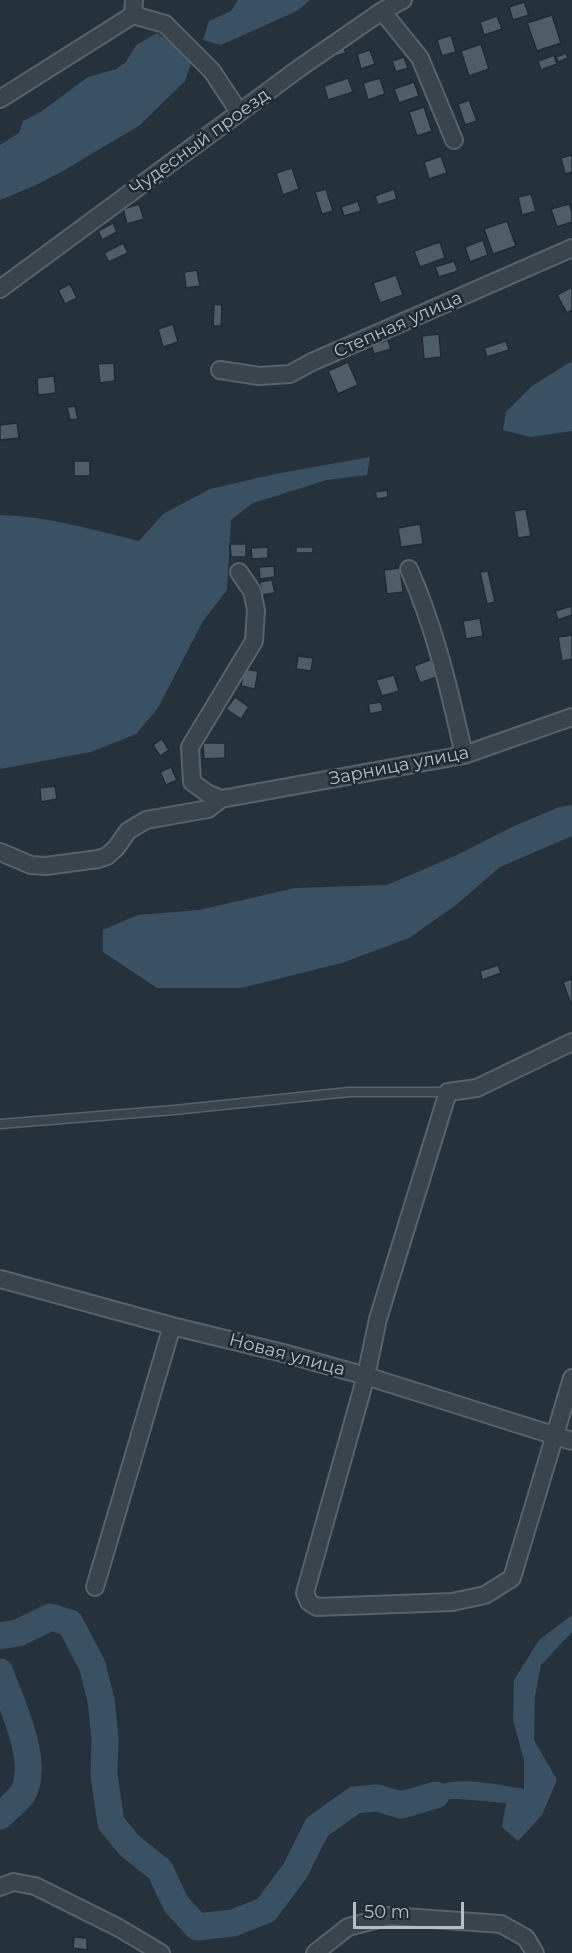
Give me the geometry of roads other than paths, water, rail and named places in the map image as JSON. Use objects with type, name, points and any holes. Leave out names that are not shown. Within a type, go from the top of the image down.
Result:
[{"type":"street","name":"Чудесный проезд","points":[[0,289],[239,112],[382,11],[403,0]]},
{"type":"street","points":[[0,99],[134,8],[165,24],[212,71],[239,112]]},
{"type":"street","points":[[382,11],[420,58],[454,140]]},
{"type":"street","name":"Степная улица","points":[[220,370],[259,376],[290,374],[312,362],[572,248]]},
{"type":"street","points":[[408,569],[422,600],[450,691],[464,755]]},
{"type":"street","points":[[221,798],[207,793],[192,782],[190,747],[254,642],[256,610],[252,591],[239,572]]},
{"type":"street","name":"Зарница улица","points":[[0,852],[5,852],[31,865],[46,866],[98,859],[107,856],[128,831],[146,820],[208,809],[221,798],[464,755],[572,717]]},
{"type":"street","points":[[572,1042],[477,1088],[448,1092],[378,1318],[366,1376],[305,1593],[309,1602],[317,1607],[452,1602],[485,1595],[512,1578],[572,1378]]},
{"type":"street","name":"Новая улица","points":[[0,1279],[366,1376],[572,1441]]},
{"type":"street","points":[[95,1587],[172,1326]]},
{"type":"street","points":[[0,1887],[13,1882],[35,1886],[119,1928],[161,1953]]},
{"type":"street","points":[[315,1953],[348,1927],[390,1916],[501,1924],[526,1938],[535,1953]]},
{"type":"lane","points":[[0,1124],[174,1110],[349,1092],[448,1092]]},
{"type":"water","points":[[238,0],[310,0],[297,11],[221,45],[203,40],[209,21],[231,11]]},
{"type":"water","points":[[157,33],[168,41],[187,47],[194,55],[185,81],[140,125],[63,171],[0,200],[0,145],[19,133],[23,121],[42,111],[88,77],[116,69],[126,62],[136,45]]},
{"type":"water","points":[[572,361],[572,431],[530,437],[503,430],[506,412],[532,386]]},
{"type":"water","points":[[370,457],[367,475],[327,480],[253,503],[231,520],[227,590],[203,621],[158,708],[136,734],[91,752],[0,769],[0,515],[53,521],[139,541],[163,514],[210,489],[275,474]]},
{"type":"water","points":[[572,805],[572,836],[500,867],[456,905],[409,938],[342,963],[241,988],[157,988],[103,952],[103,930],[138,915],[199,910],[295,888],[387,885],[457,855],[512,827],[559,807]]},
{"type":"water","points":[[572,1615],[572,1632],[541,1665],[535,1696],[534,1740],[557,1780],[542,1815],[518,1841],[502,1827],[506,1803],[430,1799],[401,1805],[430,1788],[453,1782],[489,1783],[524,1789],[524,1760],[513,1720],[514,1680],[539,1640]]},
{"type":"waterway","points":[[0,1636],[18,1633],[51,1617],[70,1623],[92,1665],[101,1700],[105,1738],[104,1775],[111,1823],[129,1845],[160,1870],[176,1904],[197,1927],[233,1923],[266,1910],[295,1871],[317,1827],[355,1800],[377,1798],[401,1805],[436,1795]]},
{"type":"waterway","points":[[0,1672],[22,1732],[28,1765],[23,1793],[0,1816]]}]
